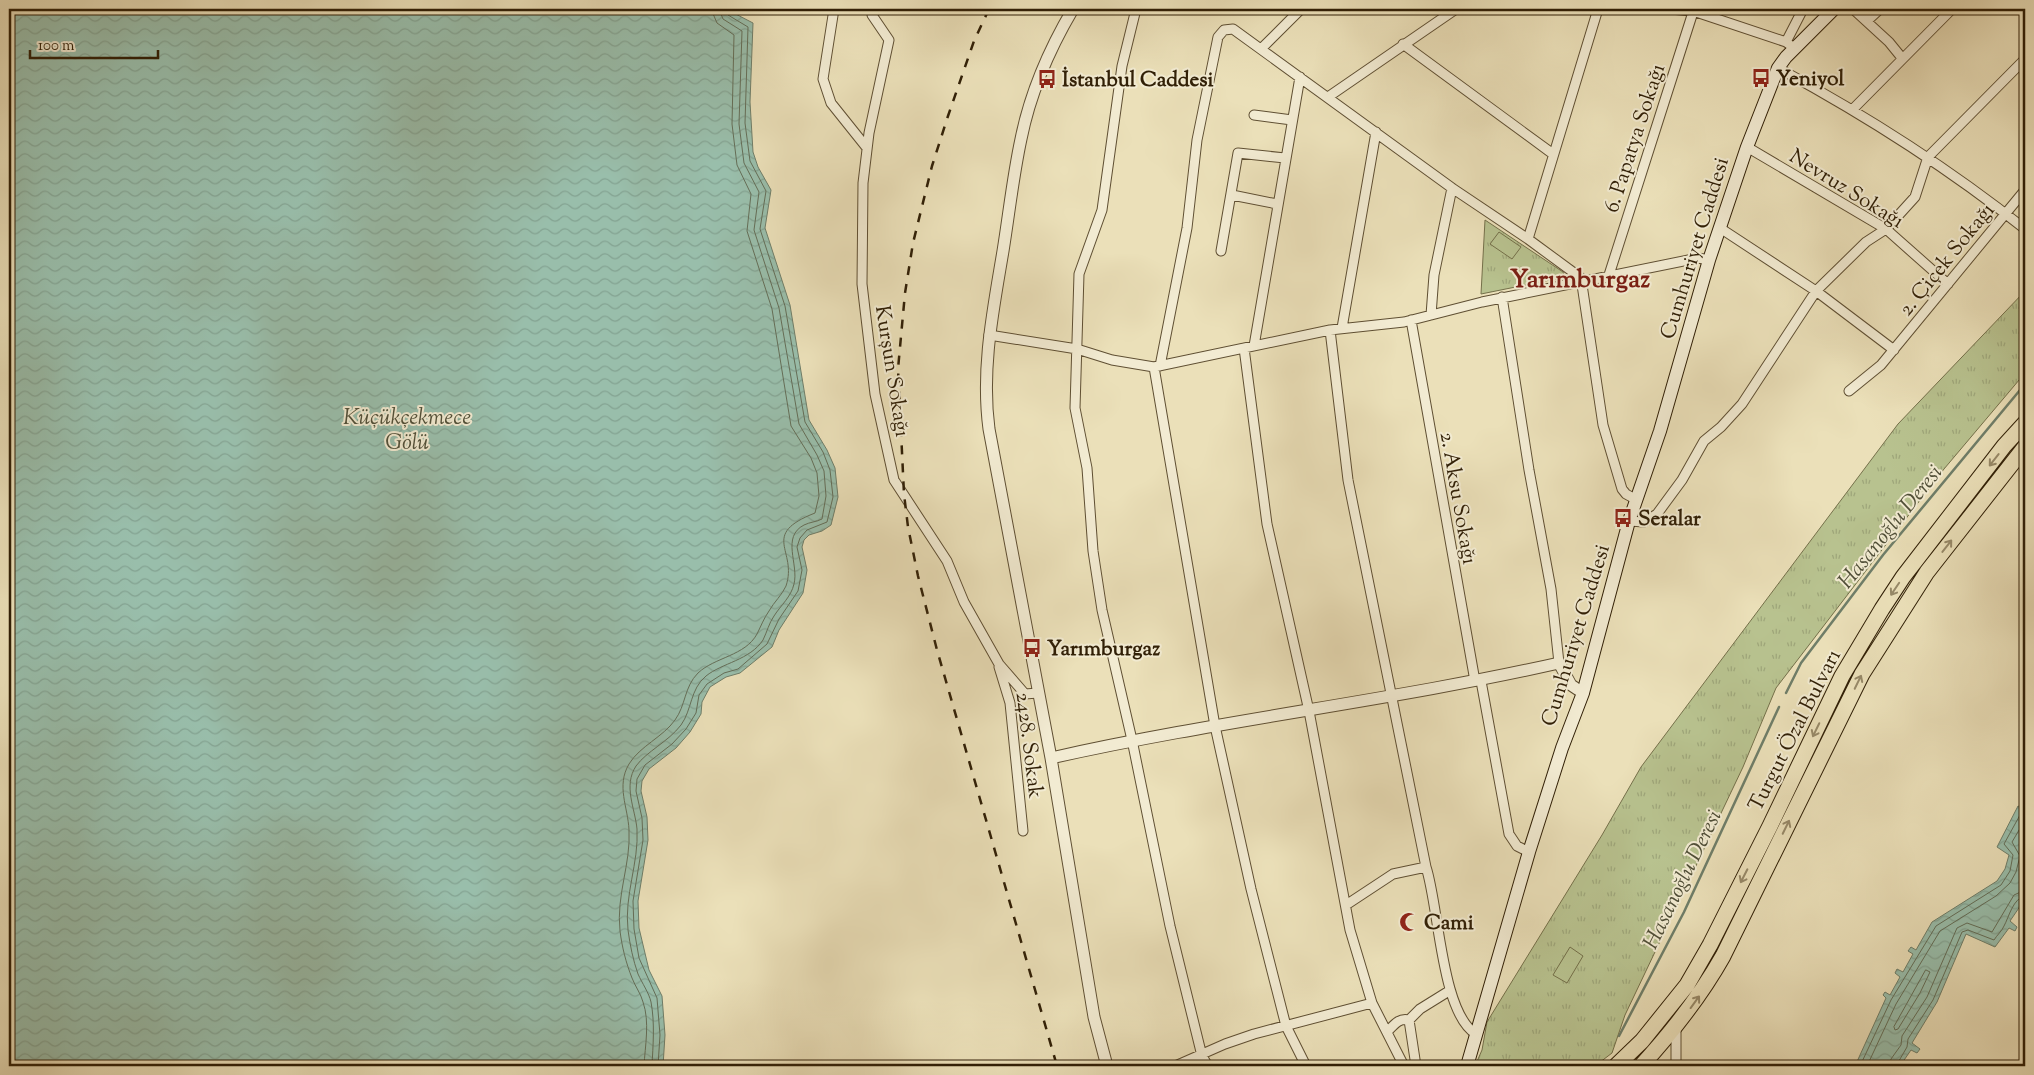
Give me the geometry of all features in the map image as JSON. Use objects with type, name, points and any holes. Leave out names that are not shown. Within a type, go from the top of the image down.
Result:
[{"type":"main road","name":"Cumhuriyet Caddesi","points":[[1467,1066],[1529,852],[1562,748],[1583,693],[1629,521],[1660,431],[1709,260],[1747,147],[1778,68],[1790,45],[1834,9]]},
{"type":"main road","name":"Turgut Özal Bulvarı","points":[[1616,1066],[1642,1041],[1687,985],[1757,851],[1842,676],[1882,609],[1903,577],[1980,477],[2025,423]]},
{"type":"main road","name":"Turgut Özal Bulvarı","points":[[1641,1066],[1676,1028],[1702,993],[1723,956],[1862,674],[1894,622],[1927,572],[2025,447]]},
{"type":"street","points":[[834,9],[823,79],[831,103],[867,148]]},
{"type":"street","name":"Kurşun Sokağı","points":[[872,9],[872,15],[889,40],[867,148],[863,183],[862,284],[875,394],[894,480],[947,561],[964,602],[999,664],[1025,694],[1038,693]]},
{"type":"street","points":[[1073,9],[1047,62],[1030,106],[1021,138],[989,335],[985,390],[987,414],[1051,758],[1092,1007],[1107,1066]]},
{"type":"street","points":[[1136,9],[1122,66],[1102,210],[1079,274],[1075,408],[1087,468],[1093,551],[1102,610],[1132,740],[1170,926],[1202,1056],[1208,1066]]},
{"type":"street","points":[[1262,48],[1301,9]]},
{"type":"street","points":[[1328,97],[1456,9]]},
{"type":"street","points":[[1528,238],[1598,9]]},
{"type":"street","points":[[1670,9],[1694,10],[1790,45],[1803,9]]},
{"type":"street","points":[[1854,9],[1889,42],[1902,58]]},
{"type":"street","points":[[1867,21],[1880,9]]},
{"type":"street","points":[[1853,109],[1952,9]]},
{"type":"street","name":"6. Papatya Sokağı","points":[[1608,278],[1694,10]]},
{"type":"street","points":[[1306,1066],[1286,1026],[1251,889],[1215,726],[1158,367],[1187,228],[1200,120],[1218,37],[1224,30],[1233,29],[1262,48],[1452,188],[1528,238],[1583,281],[1603,425],[1622,489],[1636,500]]},
{"type":"street","points":[[1403,44],[1553,154]]},
{"type":"street","points":[[1629,521],[1641,523],[1657,514],[1682,480],[1704,441],[1721,427],[1742,404],[1816,291],[1866,242],[1886,230],[1915,197],[1928,157],[2025,59]]},
{"type":"street","points":[[1778,68],[1853,109],[1928,157],[2006,213],[2025,229]]},
{"type":"street","points":[[1254,346],[1300,77]]},
{"type":"street","points":[[1254,115],[1292,120]]},
{"type":"street","points":[[1342,328],[1376,132]]},
{"type":"street","name":"Nevruz Sokağı","points":[[1747,147],[1886,230],[1948,284]]},
{"type":"street","points":[[1221,251],[1238,153],[1285,158]]},
{"type":"street","points":[[1431,314],[1434,275],[1452,188]]},
{"type":"street","name":"2. Çiçek Sokağı","points":[[1849,391],[1881,365],[2025,190]]},
{"type":"street","points":[[1232,195],[1277,204]]},
{"type":"street","points":[[1720,228],[1816,291],[1894,350]]},
{"type":"street","points":[[989,335],[1077,349],[1112,360],[1158,367],[1330,330],[1411,320],[1502,297],[1608,278],[1698,258],[1709,260]]},
{"type":"street","points":[[1502,297],[1529,470],[1551,589],[1559,663],[1571,684],[1583,693]]},
{"type":"street","name":"2. Aksu Sokağı","points":[[1411,320],[1478,681],[1509,834],[1518,846],[1529,852]]},
{"type":"street","points":[[1330,330],[1348,480],[1364,569],[1392,695],[1426,867],[1433,887],[1449,991],[1467,1028],[1476,1034]]},
{"type":"street","points":[[1244,348],[1267,524],[1309,711],[1350,930],[1372,1003],[1404,1066]]},
{"type":"street","points":[[1051,758],[1132,740],[1478,681],[1559,663]]},
{"type":"street","name":"2428. Sokak","points":[[999,664],[1010,703],[1023,831]]},
{"type":"street","points":[[1346,905],[1393,874],[1426,867]]},
{"type":"street","points":[[1409,1020],[1420,1009],[1449,991]]},
{"type":"street","points":[[1175,1066],[1202,1056],[1232,1041],[1372,1003]]},
{"type":"street","points":[[1387,1032],[1396,1022],[1404,1019],[1409,1020]]},
{"type":"street","points":[[1409,1020],[1416,1066]]},
{"type":"street","points":[[1676,1028],[1676,1066]]},
{"type":"green space","points":[[1485,220],[1563,272],[1565,277],[1481,294]]},
{"type":"green space","points":[[1499,232],[1521,247],[1512,259],[1490,244]]},
{"type":"green space","points":[[2025,291],[2025,373],[1944,469],[1776,688],[1743,767],[1625,1015],[1612,1053],[1595,1066],[1475,1066],[1482,1050],[1487,1022],[1602,835],[1641,767],[1898,424]]},
{"type":"green space","points":[[1570,947],[1583,956],[1567,983],[1553,975]]},
{"type":"water","name":"Küçükçekmece Gölü","points":[[9,9],[726,9],[753,23],[750,102],[753,152],[758,167],[771,190],[765,228],[790,305],[809,420],[827,450],[835,468],[838,497],[831,525],[822,531],[809,535],[804,540],[802,547],[807,570],[803,593],[779,630],[772,647],[740,673],[726,677],[710,687],[702,702],[701,714],[690,732],[676,748],[649,769],[642,781],[641,791],[647,817],[648,840],[638,901],[639,928],[649,970],[662,996],[665,1035],[663,1066],[9,1066]]},
{"type":"water","points":[[2018,806],[2025,809],[2025,899],[2010,921],[2017,927],[2015,931],[2009,928],[1995,947],[1966,934],[1937,1002],[1912,1043],[1920,1049],[1917,1053],[1911,1050],[1900,1066],[1855,1066],[1886,998],[1883,995],[1885,992],[1890,995],[1900,977],[1895,973],[1897,969],[1903,972],[1913,954],[1908,951],[1911,947],[1916,950],[1932,922],[1997,881],[2005,869],[2009,855],[1997,847]]},
{"type":"waterway","name":"Hasanoğlu Deresi","points":[[1786,693],[1801,663],[1883,555],[2025,384]]},
{"type":"waterway","name":"Hasanoğlu Deresi","points":[[1619,1036],[1684,912],[1779,707]]},
{"type":"railway","points":[[989,9],[974,41],[948,116],[932,166],[913,243],[905,293],[898,369],[904,494],[908,527],[918,576],[937,650],[1057,1066]]},
{"type":"place","name":"Yeniyol","points":[[1761,78]]},
{"type":"place","name":"İstanbul Caddesi","points":[[1047,79]]},
{"type":"place","name":"Seralar","points":[[1623,518]]},
{"type":"place","name":"Yarımburgaz","points":[[1032,648]]},
{"type":"place","name":"Cami","points":[[1409,922]]},
{"type":"district","name":"Yarımburgaz","points":[[1580,278]]}]
